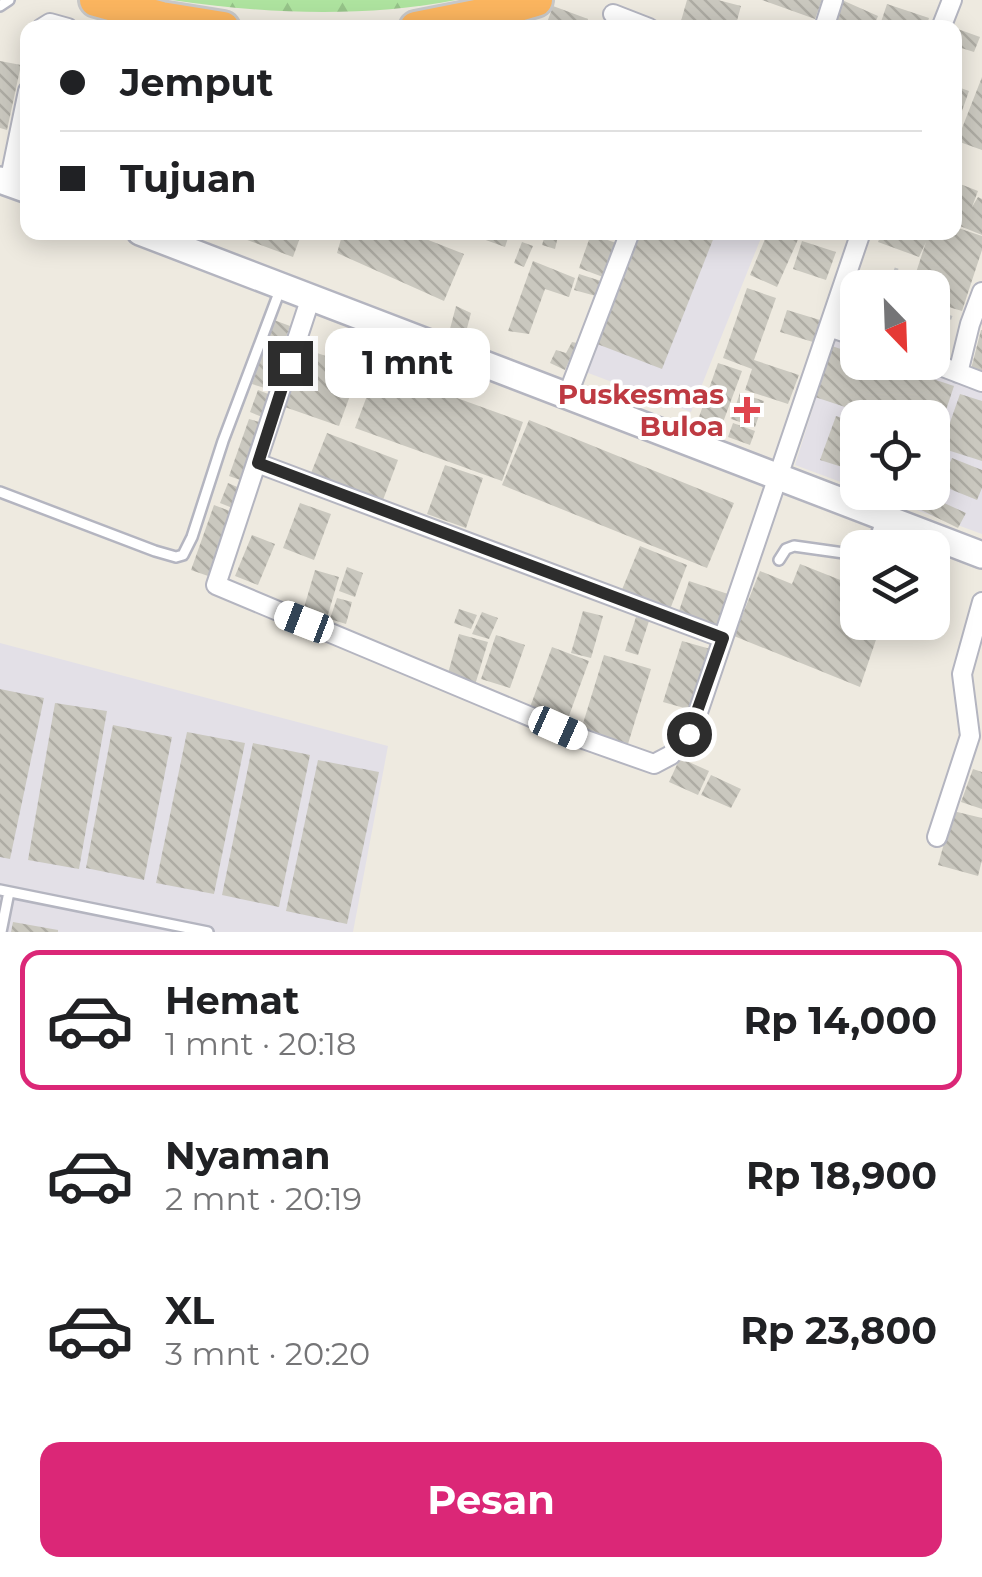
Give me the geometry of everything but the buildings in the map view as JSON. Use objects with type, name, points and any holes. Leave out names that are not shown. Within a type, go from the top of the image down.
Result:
[{"type":"highway","points":[[96,0],[173,20]]},
{"type":"highway","points":[[456,20],[536,0]]},
{"type":"main road","points":[[161,240],[982,555]]},
{"type":"street","points":[[613,14],[628,20]]},
{"type":"street","points":[[12,184],[20,138]]},
{"type":"street","points":[[568,394],[621,240]]},
{"type":"street","points":[[311,297],[216,580],[217,587],[644,762],[666,760],[689,734],[857,240]]},
{"type":"street","points":[[958,373],[982,292]]},
{"type":"street","points":[[829,327],[840,331]]},
{"type":"street","points":[[950,370],[982,382]]},
{"type":"street","points":[[258,463],[723,638]]},
{"type":"street","points":[[937,837],[970,736],[962,674],[982,602]]},
{"type":"lane","points":[[0,6],[10,0]]},
{"type":"lane","points":[[0,492],[155,550],[176,557],[183,555],[282,286]]},
{"type":"lane","points":[[878,530],[882,517]]},
{"type":"lane","points":[[779,560],[786,549],[794,546],[840,552]]},
{"type":"lane","points":[[1,932],[4,891],[208,932]]},
{"type":"shaded area","points":[[633,240],[760,240],[691,412],[583,371]]},
{"type":"shaded area","points":[[836,335],[840,337],[840,380],[950,380],[950,377],[982,388],[982,534],[916,510],[950,510],[950,400],[840,400],[840,482],[795,465]]},
{"type":"shaded area","points":[[0,643],[388,746],[353,932],[0,932]]},
{"type":"green space","points":[[172,0],[456,0],[386,10],[314,12]]},
{"type":"place","name":"Puskesmas Buloa","points":[[747,410]]},
{"type":"route","points":[[290,363],[258,463],[723,638],[689,734]]}]
